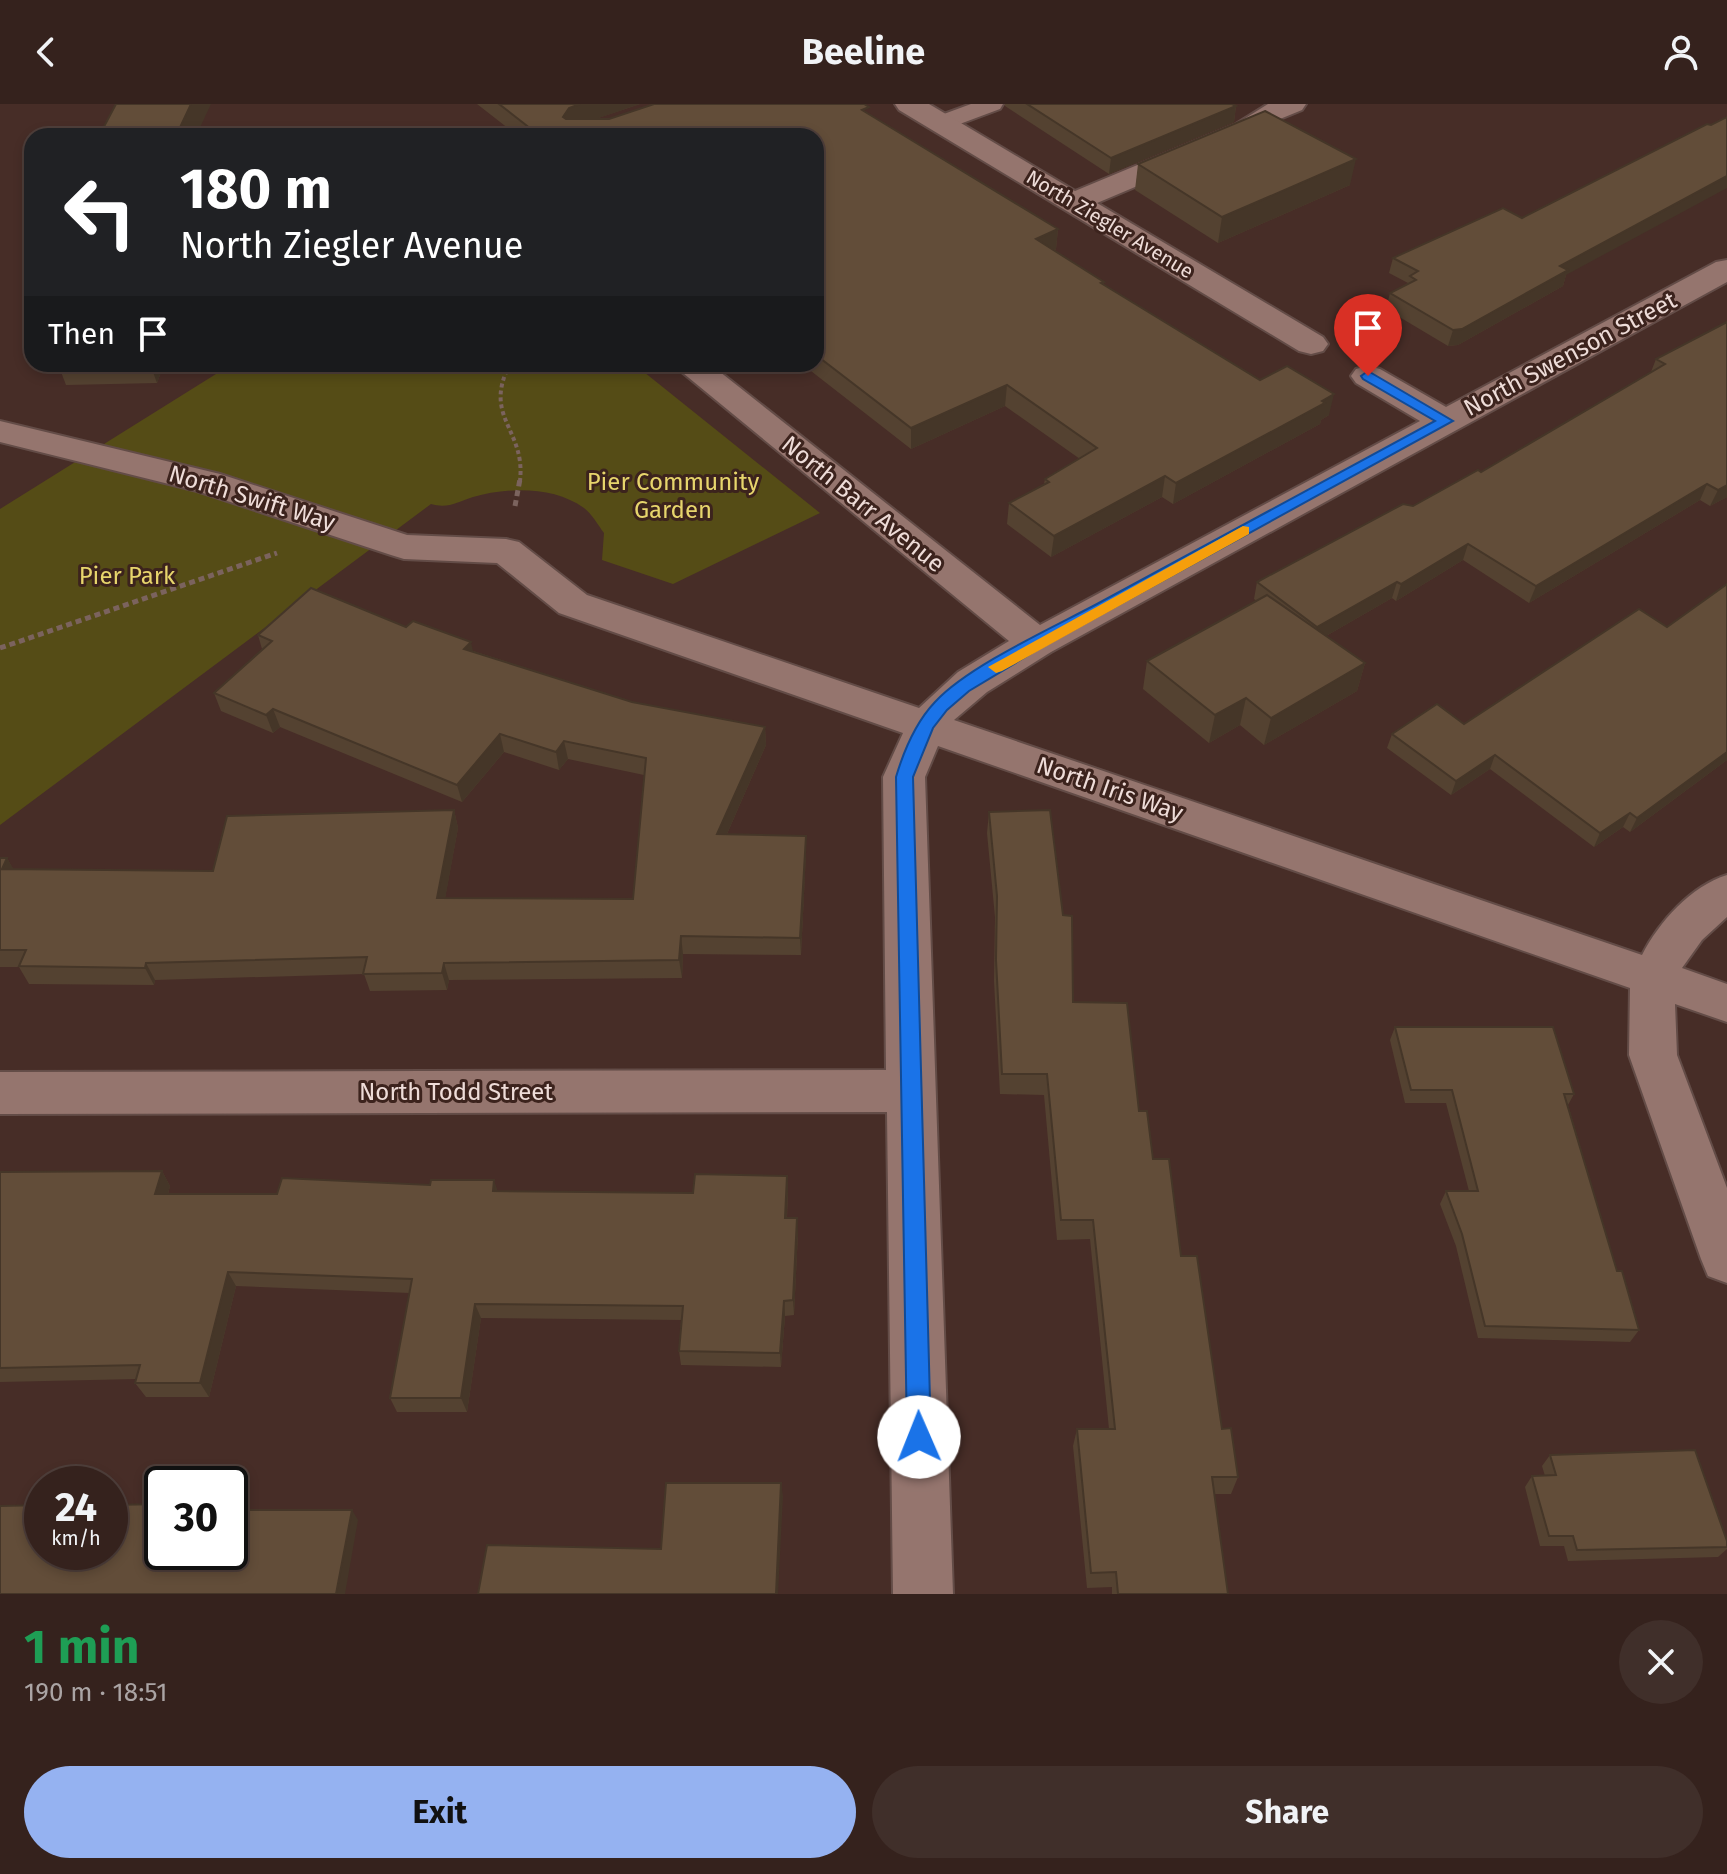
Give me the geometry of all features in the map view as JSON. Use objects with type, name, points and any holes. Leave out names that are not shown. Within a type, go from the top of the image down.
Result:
[{"type":"street","name":"North Ziegler Avenue","points":[[909,104],[1311,344]]},
{"type":"street","points":[[1074,202],[1246,130],[1281,108]]},
{"type":"street","name":"North Swenson Street","points":[[923,1594],[904,777],[926,725],[941,705],[963,687],[1037,643],[1727,269]]},
{"type":"street","name":"North Barr Avenue","points":[[699,372],[1037,643]]},
{"type":"street","points":[[1368,376],[1446,421]]},
{"type":"street","name":"North Swift Way","points":[[0,431],[38,443],[192,478],[404,547],[506,551]]},
{"type":"street","name":"North Iris Way","points":[[506,551],[573,604],[1727,1003]]},
{"type":"street","points":[[1727,892],[1684,926],[1654,978],[1649,1020],[1653,1055],[1727,1259]]},
{"type":"street","name":"North Todd Street","points":[[0,1093],[911,1091]]},
{"type":"lane","points":[[941,123],[992,104]]},
{"type":"path","points":[[504,372],[501,377],[498,405],[500,416],[517,442],[521,460],[518,492]]},
{"type":"path","points":[[0,648],[279,553],[329,522]]},
{"type":"green space","points":[[219,372],[644,372],[820,513],[673,584],[602,560],[604,533],[584,508],[559,496],[516,490],[473,497],[448,505],[431,504],[0,825],[0,509]]},
{"type":"building","points":[[116,104],[191,104],[180,128],[103,128]]},
{"type":"building","points":[[499,104],[580,104],[569,108],[563,117],[609,119],[654,104],[864,104],[869,107],[862,110],[1058,229],[1036,239],[1104,282],[1101,283],[1260,380],[1287,366],[1334,394],[1322,401],[1325,403],[1176,483],[1165,476],[1054,536],[1009,503],[1049,482],[1045,479],[1097,448],[1007,385],[911,428],[824,361],[824,128],[530,128]]},
{"type":"building","points":[[1027,104],[1232,104],[1236,106],[1111,158]]},
{"type":"building","points":[[1265,111],[1356,159],[1222,217],[1138,164]]},
{"type":"building","points":[[1727,117],[1727,176],[1560,266],[1568,270],[1462,329],[1453,330],[1390,293],[1416,280],[1410,276],[1418,271],[1393,258],[1503,208],[1522,218],[1707,124]]},
{"type":"building","points":[[1727,322],[1727,485],[1718,490],[1707,484],[1536,586],[1468,544],[1401,584],[1397,582],[1317,627],[1257,582],[1403,504],[1413,506],[1478,470],[1481,472],[1665,364],[1656,359]]},
{"type":"building","points":[[1727,584],[1727,752],[1637,818],[1630,813],[1600,833],[1495,755],[1456,781],[1392,734],[1437,704],[1464,724],[1639,609],[1667,627]]},
{"type":"building","points":[[311,588],[406,627],[413,621],[471,642],[464,649],[632,702],[765,727],[717,834],[806,836],[800,938],[681,936],[679,960],[444,963],[442,973],[363,974],[367,957],[146,963],[145,968],[19,966],[26,950],[0,950],[0,858],[7,858],[2,869],[213,871],[227,816],[454,810],[437,898],[633,899],[646,758],[564,741],[556,752],[500,734],[457,785],[273,709],[266,715],[214,693],[272,641],[258,635]]},
{"type":"building","points":[[1267,595],[1365,663],[1271,718],[1246,698],[1215,715],[1147,661]]},
{"type":"building","points":[[1050,810],[1063,915],[1072,916],[1073,1002],[1127,1003],[1139,1111],[1147,1111],[1153,1159],[1169,1159],[1181,1256],[1197,1256],[1222,1429],[1231,1428],[1238,1477],[1212,1477],[1228,1594],[1118,1594],[1116,1572],[1091,1573],[1077,1429],[1115,1429],[1093,1220],[1061,1220],[1047,1074],[1002,1074],[996,960],[997,896],[989,812]]},
{"type":"building","points":[[1395,1027],[1553,1027],[1574,1094],[1564,1094],[1617,1271],[1622,1271],[1639,1330],[1485,1326],[1462,1234],[1446,1191],[1478,1191],[1452,1090],[1411,1090]]},
{"type":"building","points":[[162,1171],[155,1194],[277,1194],[282,1178],[430,1185],[431,1180],[494,1180],[493,1191],[693,1193],[695,1174],[787,1176],[785,1218],[797,1218],[793,1300],[784,1301],[780,1353],[679,1351],[683,1306],[475,1304],[461,1398],[390,1398],[412,1279],[228,1272],[200,1383],[135,1383],[140,1365],[0,1368],[0,1172]]},
{"type":"building","points":[[1695,1450],[1727,1547],[1577,1550],[1573,1536],[1549,1536],[1532,1476],[1556,1475],[1550,1455]]},
{"type":"building","points":[[666,1483],[781,1483],[776,1594],[478,1594],[487,1545],[661,1549]]},
{"type":"building","points":[[144,1504],[144,1570],[248,1570],[248,1510],[352,1510],[336,1594],[0,1594],[0,1506],[24,1505],[24,1570],[128,1570],[128,1505]]},
{"type":"slow traffic","points":[[996,667],[1243,531]]},
{"type":"route","points":[[919,1437],[904,777],[912,754],[926,725],[941,705],[963,687],[1037,643],[1446,421],[1368,376]]},
{"type":"park label","name":"Pier Community Garden","points":[[673,496]]},
{"type":"park label","name":"Pier Park","points":[[127,576]]}]
